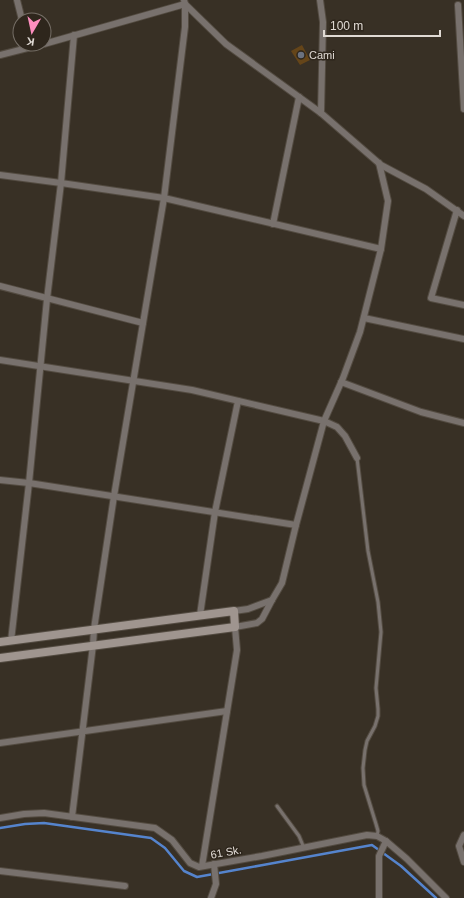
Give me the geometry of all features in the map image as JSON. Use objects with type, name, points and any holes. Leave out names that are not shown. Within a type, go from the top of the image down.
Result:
[{"type":"main road","points":[[0,642],[234,611],[235,627],[0,658]]},
{"type":"street","points":[[17,0],[20,12]]},
{"type":"street","points":[[320,0],[323,22],[321,114]]},
{"type":"street","points":[[52,41],[185,2]]},
{"type":"street","points":[[185,2],[226,44],[321,114],[381,165],[426,189],[464,216]]},
{"type":"street","points":[[72,816],[94,629],[114,496],[164,198],[185,27],[185,2]]},
{"type":"street","points":[[458,5],[462,19],[464,109]]},
{"type":"street","points":[[11,640],[29,483],[47,299],[62,182],[74,35]]},
{"type":"street","points":[[0,55],[12,51]]},
{"type":"street","points":[[273,224],[298,97]]},
{"type":"street","points":[[202,866],[237,650],[235,627],[257,623],[262,619],[282,583],[324,421],[343,378],[360,332],[381,249],[388,201],[379,163]]},
{"type":"street","points":[[0,175],[62,182],[164,198],[381,249]]},
{"type":"street","points":[[457,210],[431,298],[464,305]]},
{"type":"street","points":[[0,286],[143,323]]},
{"type":"street","points":[[364,318],[464,339]]},
{"type":"street","points":[[0,360],[192,390],[324,421],[337,426],[345,436],[356,458]]},
{"type":"street","points":[[341,382],[421,412],[464,423]]},
{"type":"street","points":[[200,615],[215,512],[238,401]]},
{"type":"street","points":[[0,480],[29,483],[296,525]]},
{"type":"street","points":[[234,611],[248,609],[272,600]]},
{"type":"street","points":[[0,743],[227,711]]},
{"type":"street","name":"61 Sk.","points":[[0,818],[24,814],[44,813],[155,828],[172,840],[190,863],[215,871],[304,848],[367,835],[378,836]]},
{"type":"street","points":[[464,835],[459,846],[464,862]]},
{"type":"street","points":[[378,836],[407,859],[446,898]]},
{"type":"street","points":[[379,898],[379,856],[385,843]]},
{"type":"street","points":[[0,871],[125,886]]},
{"type":"street","points":[[210,898],[216,884],[215,871]]},
{"type":"lane","points":[[356,458],[368,551],[378,602],[380,632],[376,688],[378,716],[366,745],[363,759],[364,785],[376,824],[378,836]]},
{"type":"lane","points":[[276,806],[298,836],[304,848]]},
{"type":"building","name":"Cami","points":[[302,45],[310,60],[300,65],[291,51]]},
{"type":"waterway","points":[[0,828],[44,823],[151,838],[165,848],[184,871],[197,877],[372,845],[401,866],[436,898]]},
{"type":"place","name":"Cami","points":[[301,55]]}]
